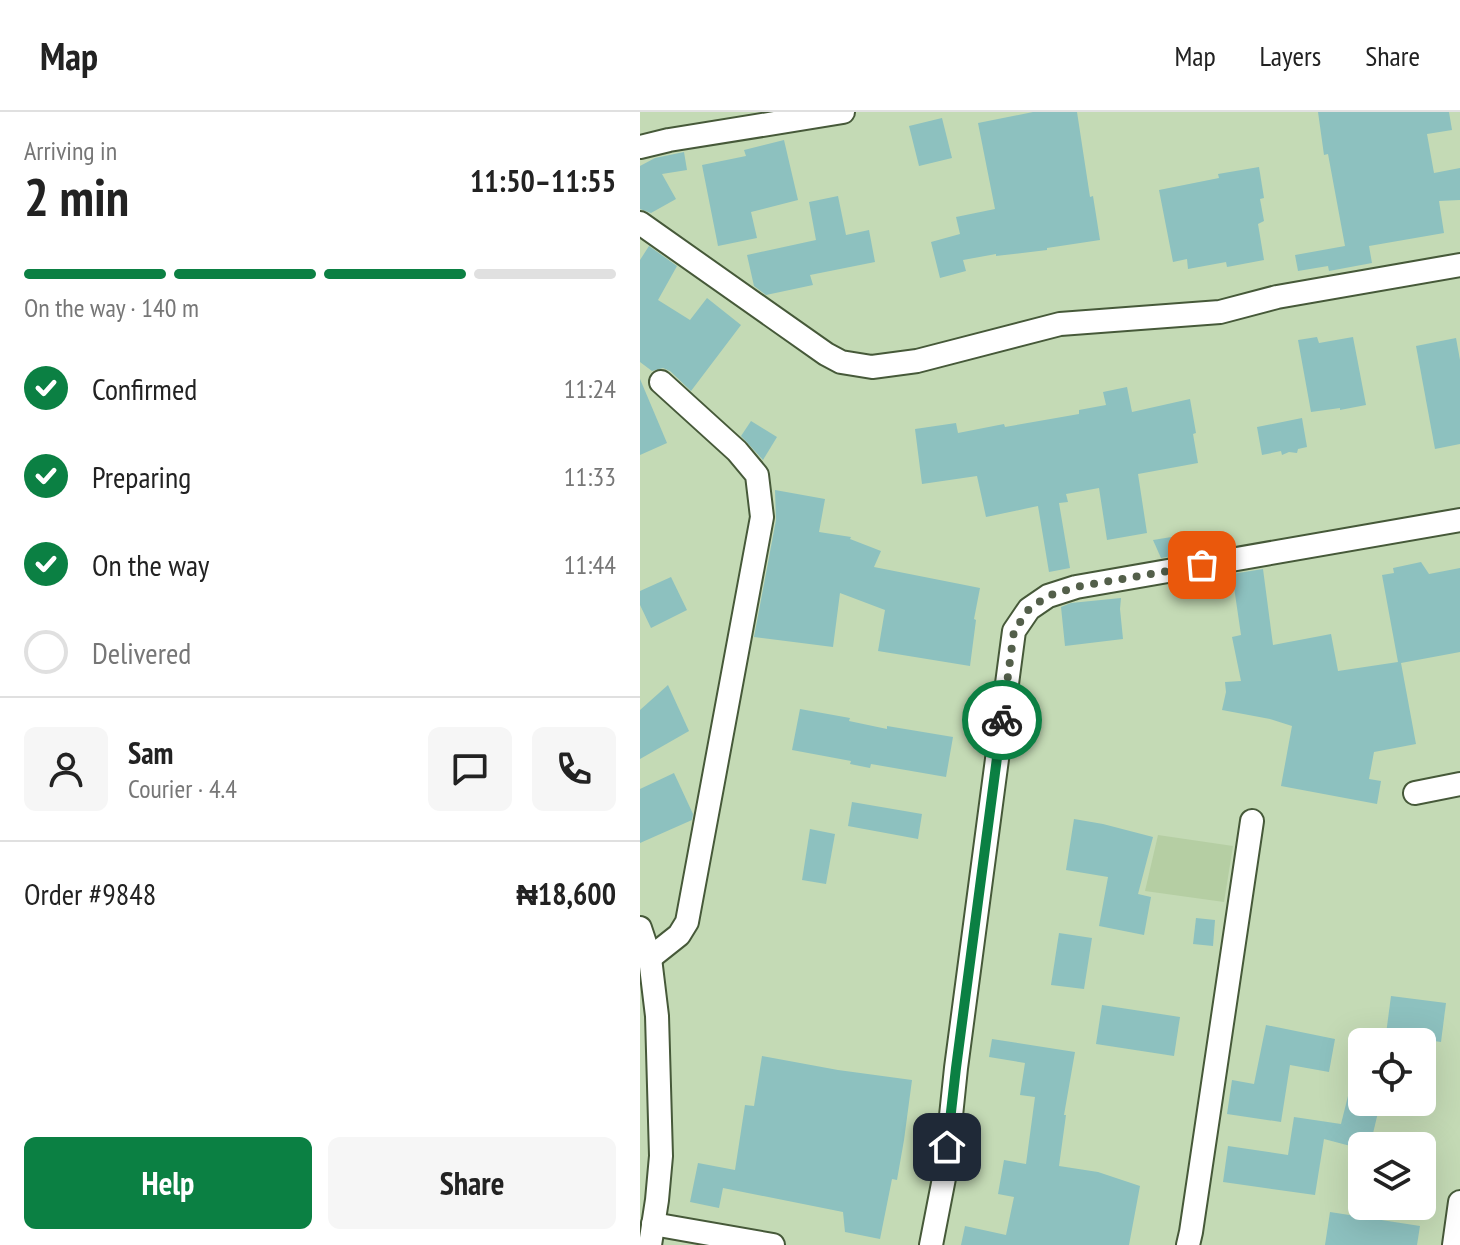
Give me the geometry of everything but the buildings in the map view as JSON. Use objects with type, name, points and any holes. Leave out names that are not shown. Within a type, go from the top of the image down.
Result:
[{"type":"street","points":[[640,147],[843,112]]},
{"type":"street","points":[[640,223],[826,354],[841,362],[872,367],[917,361],[1060,324],[1220,312],[1277,297],[1460,265]]},
{"type":"street","points":[[650,958],[679,935],[687,922],[762,517],[757,475],[737,451],[661,382]]},
{"type":"street","points":[[931,1245],[945,1173],[1014,631],[1029,609],[1048,596],[1076,587],[1460,520]]},
{"type":"street","points":[[1415,793],[1460,784]]},
{"type":"street","points":[[1188,1245],[1252,821]]},
{"type":"street","points":[[640,928],[650,958],[657,1016],[660,1131],[658,1185],[651,1234],[773,1245]]},
{"type":"street","points":[[1454,1245],[1460,1202]]},
{"type":"shaded area","points":[[1158,835],[1233,846],[1224,902],[1145,891]]},
{"type":"way so far","points":[[1002,720],[1014,631],[1029,609],[1048,596],[1076,587],[1202,565]]},
{"type":"route","points":[[947,1147],[1002,720]]}]
